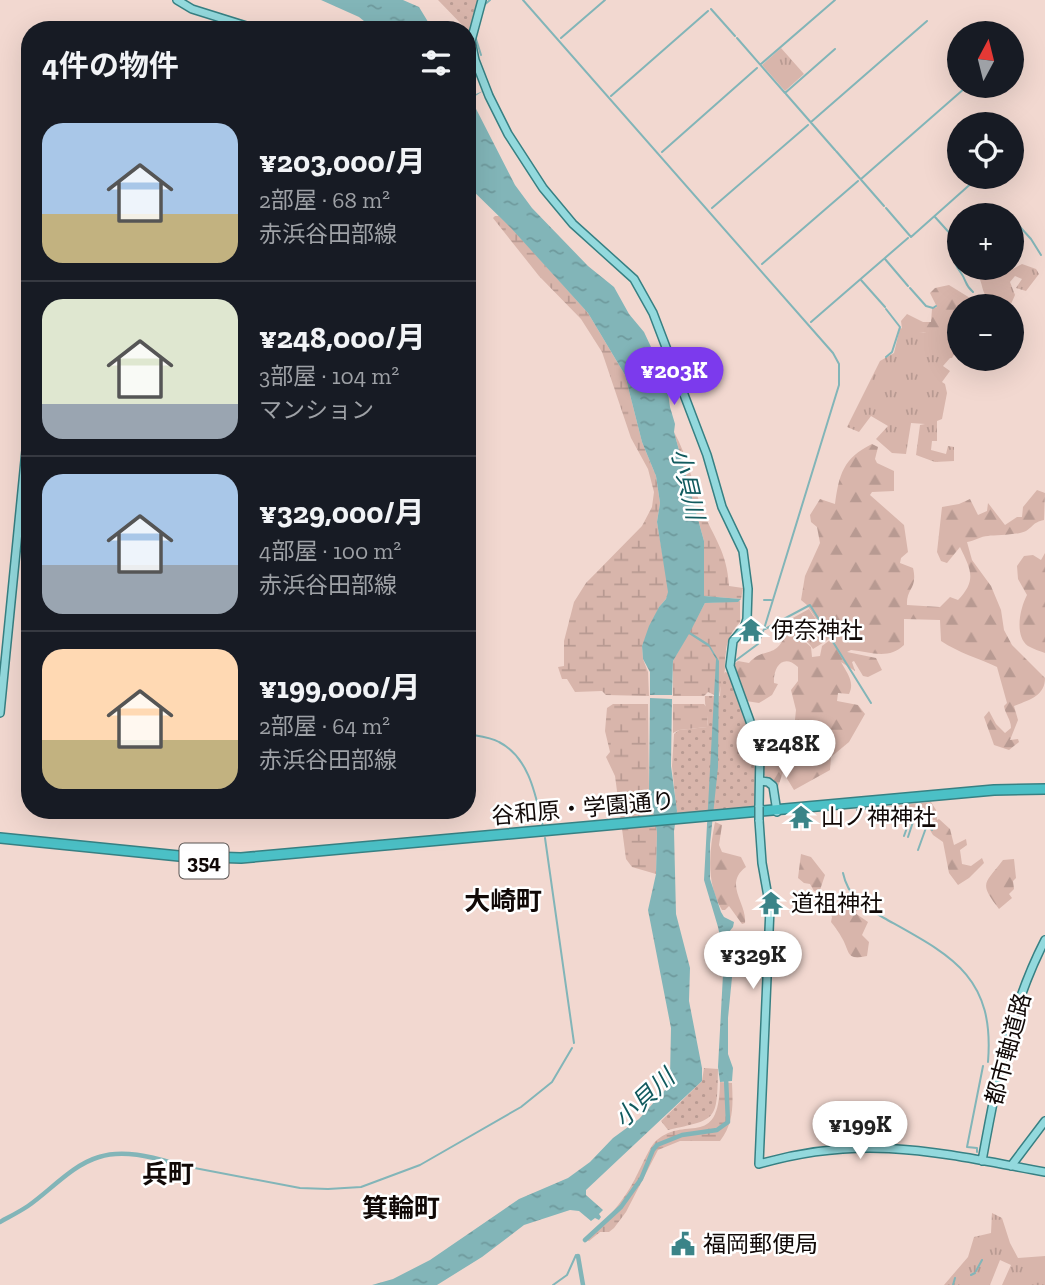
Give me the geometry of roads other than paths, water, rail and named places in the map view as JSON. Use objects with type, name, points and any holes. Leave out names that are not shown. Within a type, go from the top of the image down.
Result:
[{"type":"highway","name":"谷和原・学園通り","points":[[0,840],[199,860],[240,861],[994,790],[1045,791]]},
{"type":"main road","points":[[177,0],[192,9],[230,21]]},
{"type":"main road","points":[[476,22],[482,0]]},
{"type":"main road","points":[[476,63],[508,134],[543,188],[573,224],[634,279],[653,313],[707,455],[722,507],[743,551],[748,589],[747,619],[744,628],[733,641],[730,671],[759,745],[759,820],[762,863],[770,905],[760,1164],[820,1150],[867,1146],[912,1149],[1045,1172]]},
{"type":"main road","points":[[0,713],[21,501]]},
{"type":"main road","points":[[761,782],[768,782],[773,786],[776,811]]},
{"type":"main road","name":"都市軸道路","points":[[982,1161],[1005,1043],[1021,995],[1045,940]]},
{"type":"main road","points":[[1012,1166],[1045,1121]]},
{"type":"water","points":[[321,0],[403,0],[419,7],[428,21],[364,21]]},
{"type":"water","name":"小貝川","points":[[476,109],[515,185],[532,208],[588,266],[614,287],[629,314],[644,332],[666,379],[675,424],[674,432],[704,541],[704,596],[741,599],[738,602],[705,603],[690,632],[709,644],[719,661],[718,767],[710,844],[710,879],[721,912],[724,917],[734,922],[729,932],[734,957],[728,1018],[728,1054],[733,1068],[732,1081],[720,1082],[718,1067],[724,956],[704,880],[716,659],[709,647],[689,634],[673,661],[672,695],[650,695],[650,672],[643,659],[642,646],[649,626],[668,592],[657,522],[660,503],[656,476],[642,442],[625,375],[588,313],[476,194]]},
{"type":"water","points":[[650,698],[672,699],[671,766],[677,811],[674,831],[676,914],[690,968],[689,1001],[702,1081],[586,1190],[586,1195],[603,1210],[599,1214],[599,1220],[595,1218],[591,1221],[579,1211],[570,1210],[524,1225],[482,1257],[437,1285],[372,1285],[393,1279],[430,1260],[519,1199],[568,1178],[639,1119],[665,1090],[670,1077],[671,1028],[648,910],[656,874],[657,832],[649,791]]},
{"type":"waterway","points":[[483,6],[490,0]]},
{"type":"waterway","points":[[523,0],[833,353],[839,364],[839,385],[764,629],[758,644],[735,661]]},
{"type":"waterway","points":[[561,38],[605,0]]},
{"type":"waterway","points":[[761,64],[835,0]]},
{"type":"waterway","points":[[711,9],[735,36]]},
{"type":"waterway","points":[[611,96],[708,11]]},
{"type":"waterway","points":[[811,122],[927,21]]},
{"type":"waterway","points":[[737,38],[785,93],[835,49]]},
{"type":"waterway","points":[[476,39],[481,55]]},
{"type":"waterway","points":[[662,152],[757,68]]},
{"type":"waterway","points":[[786,94],[835,150]]},
{"type":"waterway","points":[[861,179],[954,98]]},
{"type":"waterway","points":[[712,208],[808,125]]},
{"type":"waterway","points":[[836,151],[884,206]]},
{"type":"waterway","points":[[762,264],[858,181]]},
{"type":"waterway","points":[[886,208],[911,237],[965,189]]},
{"type":"waterway","points":[[935,217],[947,230]]},
{"type":"waterway","points":[[1024,231],[1041,255]]},
{"type":"waterway","points":[[811,322],[908,238]]},
{"type":"waterway","points":[[885,259],[908,286]]},
{"type":"waterway","points":[[861,280],[885,307]]},
{"type":"waterway","points":[[965,280],[973,292]]},
{"type":"waterway","points":[[910,288],[926,306],[936,306]]},
{"type":"waterway","points":[[886,309],[900,327],[892,352],[886,357]]},
{"type":"waterway","points":[[764,600],[771,600]]},
{"type":"waterway","points":[[765,629],[810,605],[871,703]]},
{"type":"waterway","points":[[476,736],[495,740],[510,749],[518,758],[530,779],[543,827]]},
{"type":"waterway","points":[[857,810],[881,807]]},
{"type":"waterway","points":[[883,808],[928,824],[932,830]]},
{"type":"waterway","points":[[908,837],[913,822],[909,820]]},
{"type":"waterway","points":[[904,836],[909,822]]},
{"type":"waterway","points":[[918,850],[927,825]]},
{"type":"waterway","points":[[545,838],[574,1043]]},
{"type":"waterway","points":[[843,873],[849,889],[864,905],[929,944],[963,971],[976,988],[984,1008],[988,1032],[988,1062]]},
{"type":"waterway","points":[[184,1166],[300,1188],[361,1187],[420,1165],[521,1107],[552,1082],[572,1048]]},
{"type":"waterway","points":[[977,1152],[977,1148],[967,1147],[983,1066]]},
{"type":"waterway","points":[[585,1240],[621,1207],[641,1179],[657,1145],[682,1135],[717,1130],[728,1122],[726,1078]]},
{"type":"waterway","points":[[0,1222],[28,1206],[80,1166],[99,1157],[131,1154],[184,1166]]},
{"type":"waterway","points":[[553,1285],[567,1275],[576,1255]]},
{"type":"waterway","points":[[578,1256],[583,1285]]},
{"type":"waterway","points":[[976,1271],[982,1260]]},
{"type":"waterway","points":[[971,1275],[975,1273]]},
{"type":"waterway","points":[[953,1285],[955,1278]]},
{"type":"place","name":"伊奈神社","points":[[751,630]]},
{"type":"place","name":"山ノ神神社","points":[[801,817]]},
{"type":"place","name":"道祖神社","points":[[771,903]]},
{"type":"place","name":"福岡郵便局","points":[[683,1244]]},
{"type":"district","name":"大崎町","points":[[503,901]]},
{"type":"district","name":"兵町","points":[[168,1174]]},
{"type":"district","name":"箕輪町","points":[[401,1208]]}]
